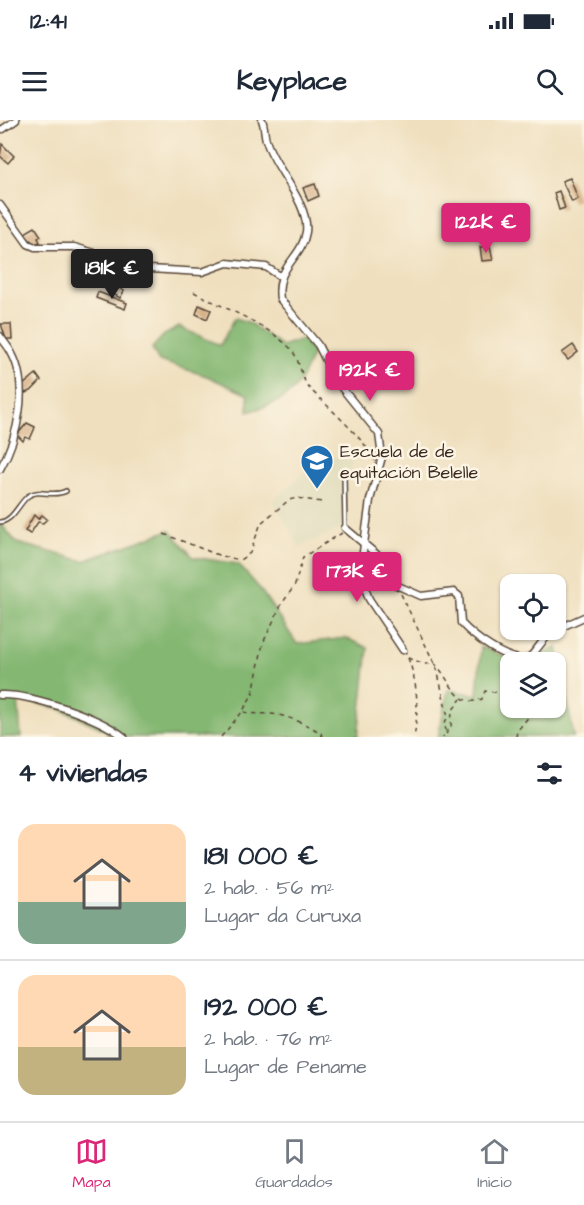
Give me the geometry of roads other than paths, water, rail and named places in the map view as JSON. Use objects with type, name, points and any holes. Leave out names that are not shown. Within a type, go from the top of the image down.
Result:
[{"type":"street","points":[[1,130],[16,120]]},
{"type":"street","points":[[262,120],[266,142],[306,220],[305,236],[280,276],[280,299],[318,345],[337,382],[379,434],[382,457],[363,542],[360,566],[363,586],[403,650]]},
{"type":"street","points":[[0,205],[28,244],[35,247],[74,247],[149,269],[202,272],[227,263],[266,267],[280,276]]},
{"type":"street","points":[[0,336],[11,353],[17,372],[21,408],[13,441],[0,469]]},
{"type":"street","points":[[347,530],[381,558],[396,585],[422,596],[454,592],[459,596],[461,623],[488,644],[520,660],[526,660],[538,651],[544,640]]},
{"type":"street","points":[[566,625],[584,616]]},
{"type":"street","points":[[0,695],[16,695],[62,708],[111,728],[124,737]]},
{"type":"lane","points":[[344,475],[347,530]]},
{"type":"lane","points":[[0,522],[7,520],[27,496],[35,493],[57,495],[66,491]]},
{"type":"place","name":"Escuela de de equitación Belelle","points":[[317,490]]}]
